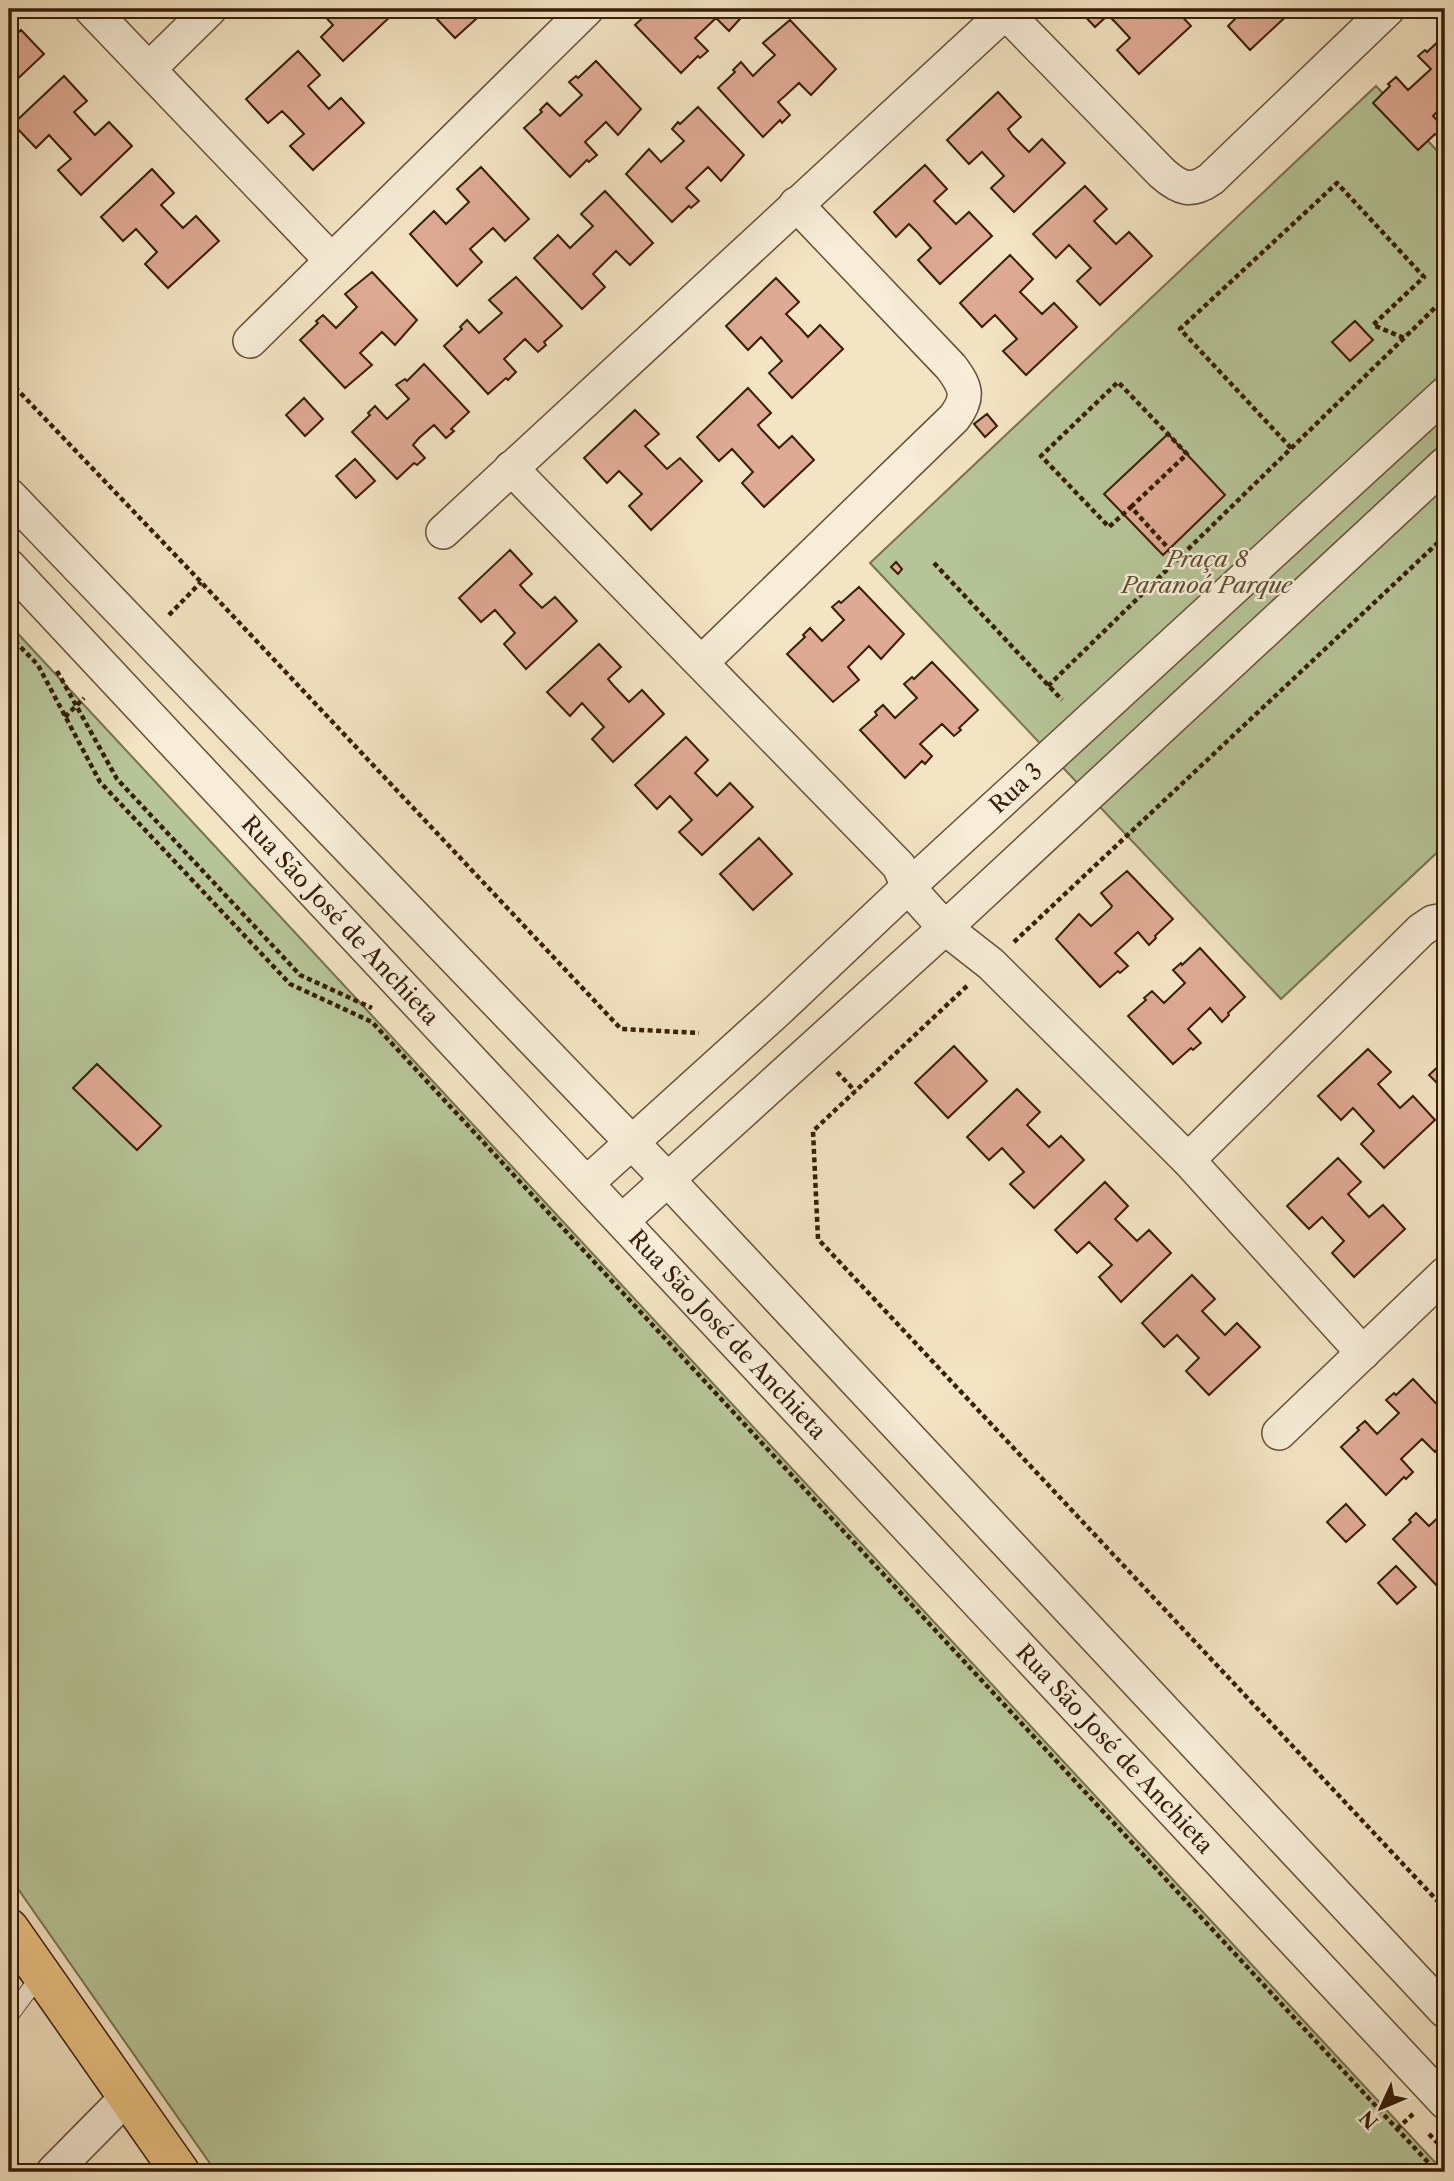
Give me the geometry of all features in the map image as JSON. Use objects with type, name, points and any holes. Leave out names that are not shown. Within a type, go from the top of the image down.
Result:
[{"type":"main road","points":[[9,1928],[180,2172]]},
{"type":"street","points":[[91,9],[331,260]]},
{"type":"street","points":[[149,69],[210,9]]},
{"type":"street","points":[[250,341],[587,9]]},
{"type":"street","points":[[443,532],[1007,11],[1162,173],[1174,184],[1188,188],[1200,187],[1211,179],[1388,9]]},
{"type":"street","points":[[702,662],[963,406],[965,394],[961,380],[951,367],[796,204]]},
{"type":"street","name":"Rua 3","points":[[587,1183],[779,1010],[908,887],[1445,394]]},
{"type":"street","points":[[622,1220],[945,928],[1445,464]]},
{"type":"street","points":[[511,468],[899,866],[908,887],[945,928],[991,964],[1188,1160],[1363,1353]]},
{"type":"street","points":[[9,495],[668,1180],[1445,2011]]},
{"type":"street","name":"Rua São José de Anchieta","points":[[9,566],[1445,2102]]},
{"type":"street","points":[[1188,1160],[1421,930],[1433,922],[1445,920]]},
{"type":"street","points":[[1279,1433],[1445,1274]]},
{"type":"street","points":[[53,2172],[127,2096]]},
{"type":"lane","points":[[9,2017],[41,1974]]},
{"type":"path","points":[[1291,448],[1180,329],[1337,183],[1424,277],[1373,325],[1404,338]]},
{"type":"path","points":[[1048,686],[1445,298]]},
{"type":"path","points":[[9,381],[621,1030]]},
{"type":"path","points":[[1118,382],[1186,454],[1131,507],[1109,527],[1041,456],[1118,382]]},
{"type":"path","points":[[1131,507],[1178,559]]},
{"type":"path","points":[[1445,536],[813,1131],[818,1239],[1445,1909]]},
{"type":"path","points":[[146,638],[201,582]]},
{"type":"path","points":[[9,635],[38,665],[100,782],[290,984],[372,1022],[1437,2172]]},
{"type":"path","points":[[56,670],[117,779],[300,975],[380,1012]]},
{"type":"path","points":[[1402,2105],[1420,2124]]},
{"type":"path","points":[[1429,2133],[1445,2151]]},
{"type":"green space","name":"Praça 8 Paranoá Parque","points":[[1376,86],[1445,159],[1445,845],[1281,999],[870,563]]},
{"type":"green space","points":[[9,624],[1444,2172],[216,2172],[9,1876]]},
{"type":"building","points":[[318,9],[390,9],[394,13],[343,61],[321,37],[333,25]]},
{"type":"building","points":[[440,9],[487,9],[455,38],[433,15]]},
{"type":"building","points":[[652,9],[667,9],[671,12],[674,9],[749,9],[729,31],[716,18],[695,38],[708,51],[700,58],[698,56],[681,73],[635,25]]},
{"type":"building","points":[[1078,9],[1150,9],[1155,14],[1160,9],[1175,9],[1191,26],[1139,74],[1117,50],[1130,38],[1117,24],[1108,15],[1095,27]]},
{"type":"building","points":[[1235,9],[1294,9],[1250,50],[1228,26],[1240,14]]},
{"type":"building","points":[[790,20],[836,69],[811,95],[799,83],[778,102],[790,115],[782,123],[780,120],[763,137],[718,88],[735,72],[733,70],[741,62],[753,76],[775,55],[763,43]]},
{"type":"building","points":[[21,30],[44,54],[9,87],[9,41]]},
{"type":"building","points":[[1445,35],[1445,104],[1433,116],[1445,129],[1438,136],[1435,134],[1418,150],[1373,103],[1396,77],[1408,90],[1431,69],[1418,56],[1425,50],[1427,52]]},
{"type":"building","points":[[298,51],[320,75],[308,86],[329,109],[341,98],[364,123],[313,170],[290,146],[304,134],[291,120],[282,111],[268,123],[246,99]]},
{"type":"building","points":[[596,61],[641,109],[618,135],[606,122],[585,142],[597,155],[589,162],[587,160],[570,177],[524,128],[542,112],[540,110],[547,103],[560,116],[582,95],[569,82],[576,76],[578,78]]},
{"type":"building","points":[[64,76],[87,101],[74,112],[95,135],[109,122],[132,146],[81,195],[58,170],[71,159],[49,135],[36,148],[13,124]]},
{"type":"building","points":[[998,92],[1021,117],[1008,129],[1013,136],[1029,152],[1042,139],[1065,163],[1014,212],[991,188],[1004,176],[982,152],[969,164],[947,140]]},
{"type":"building","points":[[698,107],[744,155],[721,181],[708,167],[686,188],[699,201],[691,208],[689,206],[672,222],[626,174],[649,149],[661,162],[684,141],[672,129]]},
{"type":"building","points":[[925,165],[947,189],[934,201],[956,224],[969,212],[992,236],[940,284],[918,260],[931,248],[918,233],[909,224],[896,237],[874,212]]},
{"type":"building","points":[[481,167],[529,219],[505,241],[493,228],[470,249],[482,262],[457,286],[410,234],[434,211],[446,224],[469,202],[457,189]]},
{"type":"building","points":[[152,169],[174,193],[161,205],[183,228],[196,216],[219,241],[168,288],[145,264],[157,252],[136,229],[123,241],[101,217]]},
{"type":"building","points":[[1085,186],[1107,209],[1094,221],[1116,244],[1129,232],[1152,256],[1100,305],[1077,281],[1091,268],[1069,245],[1056,258],[1033,234]]},
{"type":"building","points":[[605,191],[653,243],[630,265],[616,251],[593,274],[605,287],[582,309],[534,258],[558,235],[570,248],[593,226],[581,214]]},
{"type":"building","points":[[1010,255],[1033,279],[1020,292],[1042,314],[1054,303],[1077,327],[1026,375],[1003,351],[1017,339],[995,315],[982,327],[960,303]]},
{"type":"building","points":[[372,272],[417,320],[395,345],[382,332],[360,353],[372,365],[345,388],[300,340],[323,315],[336,328],[357,307],[345,294]]},
{"type":"building","points":[[516,277],[562,326],[544,342],[546,345],[538,352],[525,339],[504,359],[516,372],[488,394],[444,346],[462,329],[460,327],[467,320],[479,333],[502,313],[489,300]]},
{"type":"building","points":[[776,278],[799,302],[786,314],[808,337],[820,325],[843,349],[792,398],[769,373],[782,361],[761,337],[748,350],[726,326]]},
{"type":"building","points":[[1355,321],[1373,340],[1350,361],[1332,342]]},
{"type":"building","points":[[424,364],[469,412],[451,429],[454,431],[446,438],[434,425],[419,438],[413,445],[425,458],[417,465],[414,463],[397,479],[352,432],[370,415],[368,413],[375,406],[387,419],[409,399],[396,385],[405,379],[407,381]]},
{"type":"building","points":[[748,388],[771,413],[758,425],[762,430],[779,448],[792,436],[814,460],[764,507],[742,483],[753,472],[732,449],[719,461],[697,437]]},
{"type":"building","points":[[304,398],[323,419],[305,436],[286,415]]},
{"type":"building","points":[[635,410],[659,434],[645,446],[667,469],[680,458],[702,481],[651,530],[629,506],[642,494],[619,471],[607,483],[584,458]]},
{"type":"building","points":[[987,414],[997,426],[985,437],[974,424]]},
{"type":"building","points":[[1168,434],[1225,495],[1163,555],[1104,494]]},
{"type":"building","points":[[355,459],[375,481],[356,498],[336,476]]},
{"type":"building","points":[[510,550],[532,574],[520,585],[526,592],[542,608],[555,597],[577,621],[526,669],[504,644],[515,633],[495,610],[481,622],[459,598]]},
{"type":"building","points":[[896,562],[902,569],[898,574],[891,567]]},
{"type":"building","points":[[859,587],[904,634],[881,659],[869,646],[848,667],[859,680],[833,702],[787,654],[805,637],[803,635],[810,628],[822,641],[844,620],[832,607],[839,601],[841,603]]},
{"type":"building","points":[[599,644],[621,667],[608,679],[613,685],[629,702],[642,690],[664,714],[613,762],[592,739],[604,727],[582,703],[570,716],[547,692]]},
{"type":"building","points":[[932,662],[978,710],[954,736],[942,724],[920,744],[932,756],[925,764],[922,761],[905,778],[860,730],[877,715],[875,712],[883,705],[895,718],[917,698],[904,684],[912,677],[914,679]]},
{"type":"building","points":[[686,737],[708,760],[695,773],[717,796],[730,783],[753,807],[702,855],[679,832],[692,820],[670,796],[657,809],[635,785]]},
{"type":"building","points":[[759,838],[792,874],[753,910],[720,874]]},
{"type":"building","points":[[1127,871],[1173,919],[1149,945],[1138,932],[1115,953],[1128,966],[1100,987],[1056,939],[1079,914],[1091,926],[1111,908],[1101,893]]},
{"type":"building","points":[[1200,948],[1245,997],[1222,1022],[1210,1008],[1188,1029],[1201,1043],[1173,1064],[1128,1016],[1152,991],[1164,1003],[1185,983],[1173,970]]},
{"type":"building","points":[[954,1046],[987,1081],[948,1118],[915,1083]]},
{"type":"building","points":[[1368,1049],[1391,1072],[1378,1084],[1400,1108],[1413,1096],[1435,1120],[1384,1168],[1361,1144],[1374,1131],[1353,1108],[1341,1120],[1318,1096]]},
{"type":"building","points":[[1445,1060],[1445,1091],[1429,1075]]},
{"type":"building","points":[[97,1064],[161,1126],[137,1150],[73,1088]]},
{"type":"building","points":[[1017,1089],[1040,1112],[1027,1125],[1049,1147],[1061,1136],[1084,1160],[1034,1208],[1010,1184],[1024,1172],[1002,1148],[989,1160],[967,1137]]},
{"type":"building","points":[[1338,1158],[1361,1182],[1348,1194],[1369,1217],[1383,1205],[1405,1229],[1354,1277],[1332,1253],[1344,1241],[1322,1217],[1309,1229],[1287,1206]]},
{"type":"building","points":[[1105,1182],[1128,1206],[1115,1219],[1137,1241],[1149,1230],[1171,1253],[1121,1302],[1099,1277],[1112,1265],[1089,1242],[1077,1253],[1055,1230]]},
{"type":"building","points":[[1192,1275],[1215,1299],[1202,1311],[1225,1335],[1237,1323],[1260,1347],[1209,1395],[1186,1371],[1199,1358],[1177,1335],[1164,1347],[1142,1323]]},
{"type":"building","points":[[1413,1379],[1445,1413],[1445,1438],[1435,1452],[1422,1439],[1401,1459],[1413,1472],[1386,1495],[1341,1447],[1365,1421],[1377,1434],[1399,1413],[1386,1400],[1394,1393],[1396,1395]]},
{"type":"building","points":[[1445,1486],[1445,1500],[1438,1493]]},
{"type":"building","points":[[1346,1504],[1365,1525],[1346,1542],[1327,1522]]},
{"type":"building","points":[[1445,1511],[1445,1580],[1438,1587],[1393,1539],[1411,1522],[1409,1520],[1416,1513],[1429,1526]]},
{"type":"building","points":[[1396,1566],[1416,1587],[1397,1604],[1378,1583]]}]
